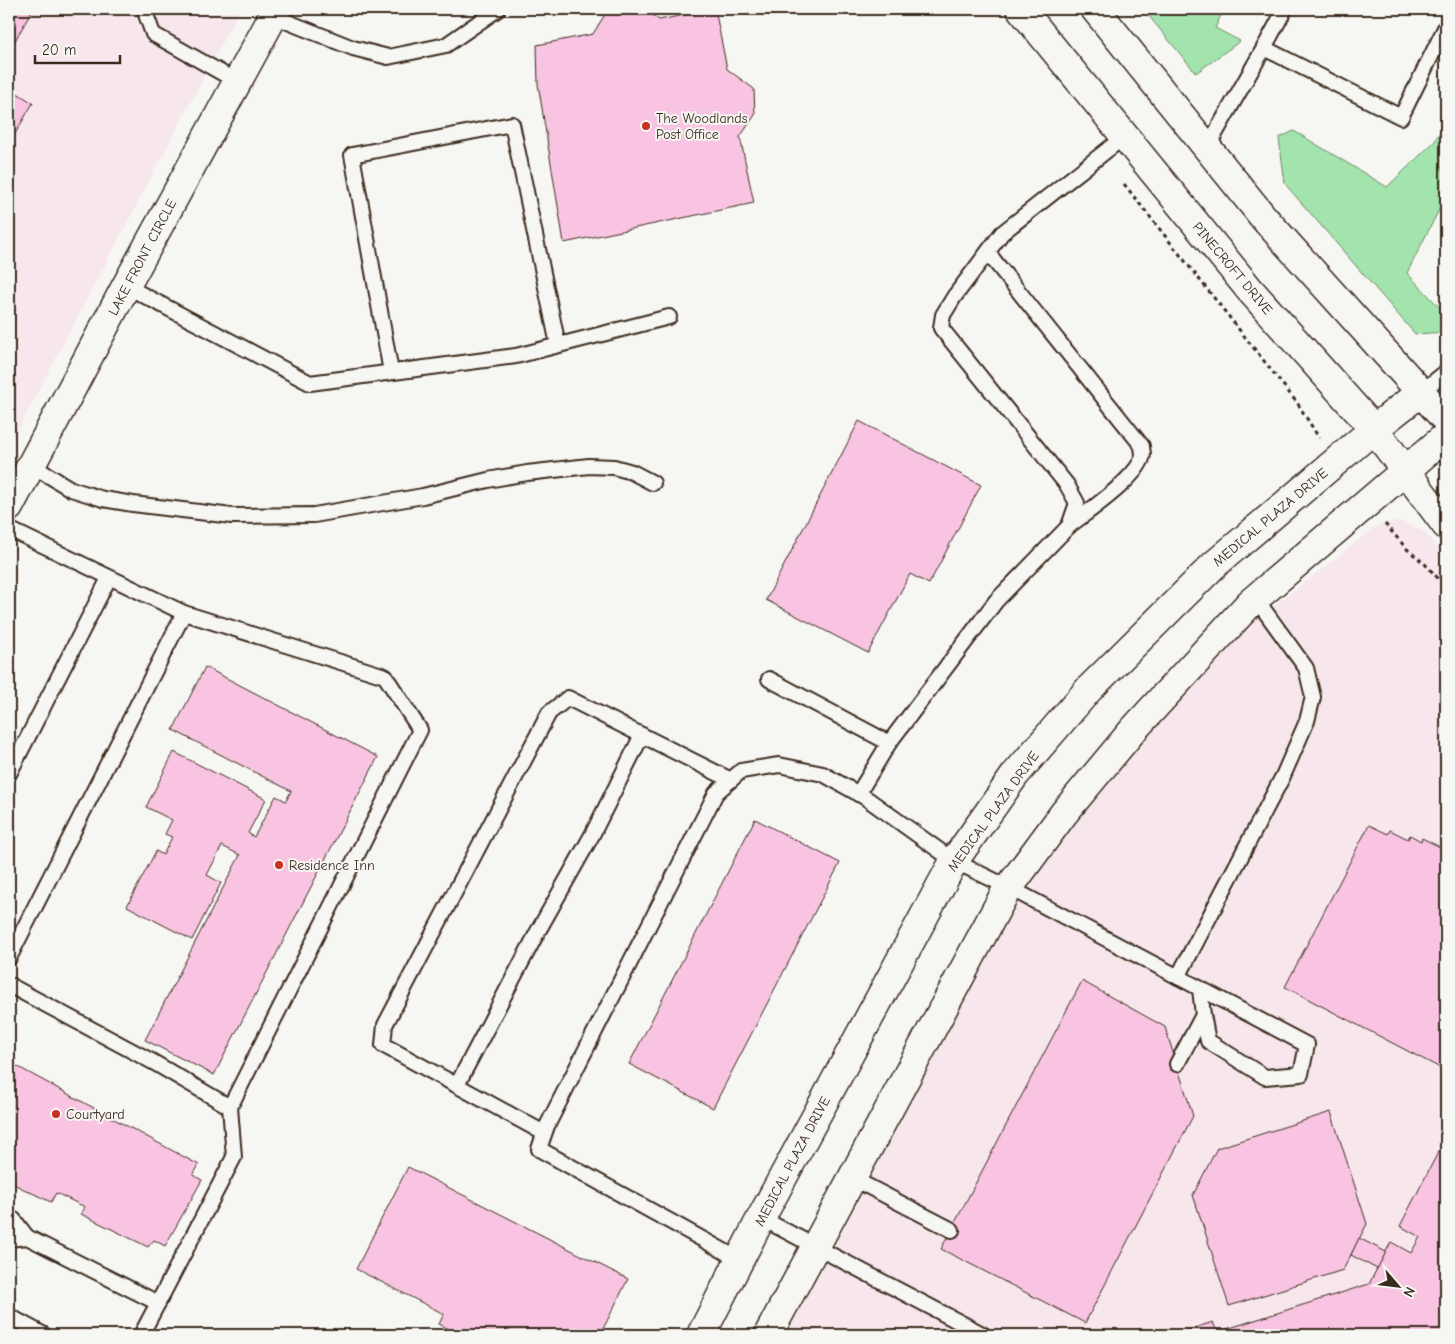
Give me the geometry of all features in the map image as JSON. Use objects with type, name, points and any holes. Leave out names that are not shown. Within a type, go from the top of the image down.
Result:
[{"type":"street","name":"PINECROFT DRIVE","points":[[1021,9],[1250,290],[1374,429],[1446,525]]},
{"type":"street","points":[[1095,9],[1264,218],[1446,420]]},
{"type":"street","name":"LAKE FRONT CIRCLE","points":[[9,507],[236,81],[275,12]]},
{"type":"street","name":"MEDICAL PLAZA DRIVE","points":[[702,1335],[761,1218],[954,861],[1015,775],[1089,689],[1214,565],[1374,429],[1421,392]]},
{"type":"street","points":[[768,1335],[1010,888],[1064,813],[1134,729],[1256,599],[1446,436]]},
{"type":"lane","points":[[144,9],[153,34],[236,81]]},
{"type":"lane","points":[[275,12],[352,48],[388,57],[446,45],[498,9]]},
{"type":"lane","points":[[1207,148],[1284,9]]},
{"type":"lane","points":[[1264,48],[1401,117],[1446,26]]},
{"type":"lane","points":[[391,372],[352,155],[512,124],[558,345]]},
{"type":"lane","points":[[1070,526],[1077,503],[1067,485],[941,328],[942,315],[1002,234],[1125,136]]},
{"type":"lane","points":[[858,794],[889,743],[996,601],[1070,526],[1120,486],[1138,468],[1143,455],[1142,446],[988,253]]},
{"type":"lane","points":[[126,286],[310,383],[516,356],[669,317]]},
{"type":"lane","points":[[1421,392],[1446,372]]},
{"type":"lane","points":[[31,465],[71,489],[102,499],[232,516],[314,515],[423,496],[488,480],[527,473],[588,466],[614,467],[632,472],[653,483]]},
{"type":"lane","points":[[9,530],[184,613],[385,676],[420,730],[230,1107],[234,1157],[141,1335]]},
{"type":"lane","points":[[9,774],[109,578]]},
{"type":"lane","points":[[1178,977],[1284,776],[1307,720],[1313,698],[1306,668],[1256,599]]},
{"type":"lane","points":[[9,958],[184,613]]},
{"type":"lane","points":[[769,679],[889,743]]},
{"type":"lane","points":[[544,1133],[383,1045],[385,1025],[549,713],[568,698],[731,780]]},
{"type":"lane","points":[[457,1085],[592,835],[642,735]]},
{"type":"lane","points":[[740,1260],[539,1150],[544,1133],[716,793],[741,771],[779,765],[824,774],[858,794],[954,861],[1010,888],[1178,977],[1307,1046],[1301,1074],[1265,1077],[1208,1041],[1200,989]]},
{"type":"lane","points":[[9,985],[153,1062],[230,1107]]},
{"type":"lane","points":[[1177,1064],[1203,1015]]},
{"type":"lane","points":[[852,1178],[952,1230]]},
{"type":"lane","points":[[761,1218],[984,1335]]},
{"type":"lane","points":[[14,1220],[27,1237],[158,1303]]},
{"type":"lane","points":[[9,1239],[27,1237]]},
{"type":"lane","points":[[9,1316],[44,1335]]},
{"type":"path","points":[[1101,155],[1292,396],[1336,461]]},
{"type":"path","points":[[1368,502],[1407,549],[1425,564],[1446,587]]},
{"type":"shaded area","points":[[9,9],[240,9],[9,447]]},
{"type":"shaded area","points":[[1400,521],[1425,532],[1446,558],[1446,1335],[786,1335],[1001,924],[1104,783],[1243,630],[1378,525]]},
{"type":"green space","points":[[1143,9],[1224,9],[1215,28],[1240,41],[1196,73]]},
{"type":"green space","points":[[1446,119],[1446,196],[1407,273],[1446,314],[1446,332],[1415,334],[1285,184],[1279,138],[1294,131],[1387,187],[1435,141]]},
{"type":"building","points":[[9,9],[33,9],[9,51]]},
{"type":"building","name":"The Woodlands Post Office","points":[[615,9],[645,9],[659,20],[715,9],[727,69],[754,89],[755,115],[740,137],[754,203],[564,243],[538,84],[537,45],[593,34],[607,11]]},
{"type":"building","points":[[9,88],[33,103],[9,144]]},
{"type":"building","points":[[859,421],[981,485],[929,584],[910,574],[868,653],[766,600]]},
{"type":"building","name":"Residence Inn","points":[[205,667],[378,757],[214,1075],[145,1040],[240,855],[222,846],[207,875],[221,883],[192,940],[127,906],[156,851],[163,855],[172,837],[165,834],[172,820],[146,807],[174,752],[266,799],[248,833],[254,837],[276,796],[286,801],[291,791],[173,730]]},
{"type":"building","points":[[755,819],[840,863],[713,1108],[629,1064]]},
{"type":"building","points":[[1369,825],[1388,834],[1390,830],[1408,839],[1410,835],[1421,841],[1422,838],[1446,850],[1446,1071],[1285,987]]},
{"type":"building","points":[[1082,981],[1165,1027],[1193,1116],[1085,1323],[941,1249]]},
{"type":"building","name":"Courtyard","points":[[9,1062],[199,1165],[193,1175],[202,1180],[165,1246],[154,1240],[148,1247],[81,1214],[85,1207],[56,1193],[51,1202],[9,1182]]},
{"type":"building","points":[[1331,1112],[1367,1224],[1343,1270],[1229,1306],[1193,1195],[1217,1148]]},
{"type":"building","points":[[1446,1137],[1446,1335],[1172,1335],[1213,1322],[1217,1332],[1369,1284],[1391,1242],[1411,1253],[1420,1237],[1400,1226]]},
{"type":"building","points":[[408,1167],[628,1279],[600,1335],[461,1335],[439,1324],[444,1314],[356,1269]]},
{"type":"building","points":[[1359,1238],[1386,1252],[1377,1269],[1351,1255]]},
{"type":"place","name":"The Woodlands Post Office","points":[[646,126]]},
{"type":"place","name":"Residence Inn","points":[[279,865]]},
{"type":"place","name":"Courtyard","points":[[56,1114]]}]
